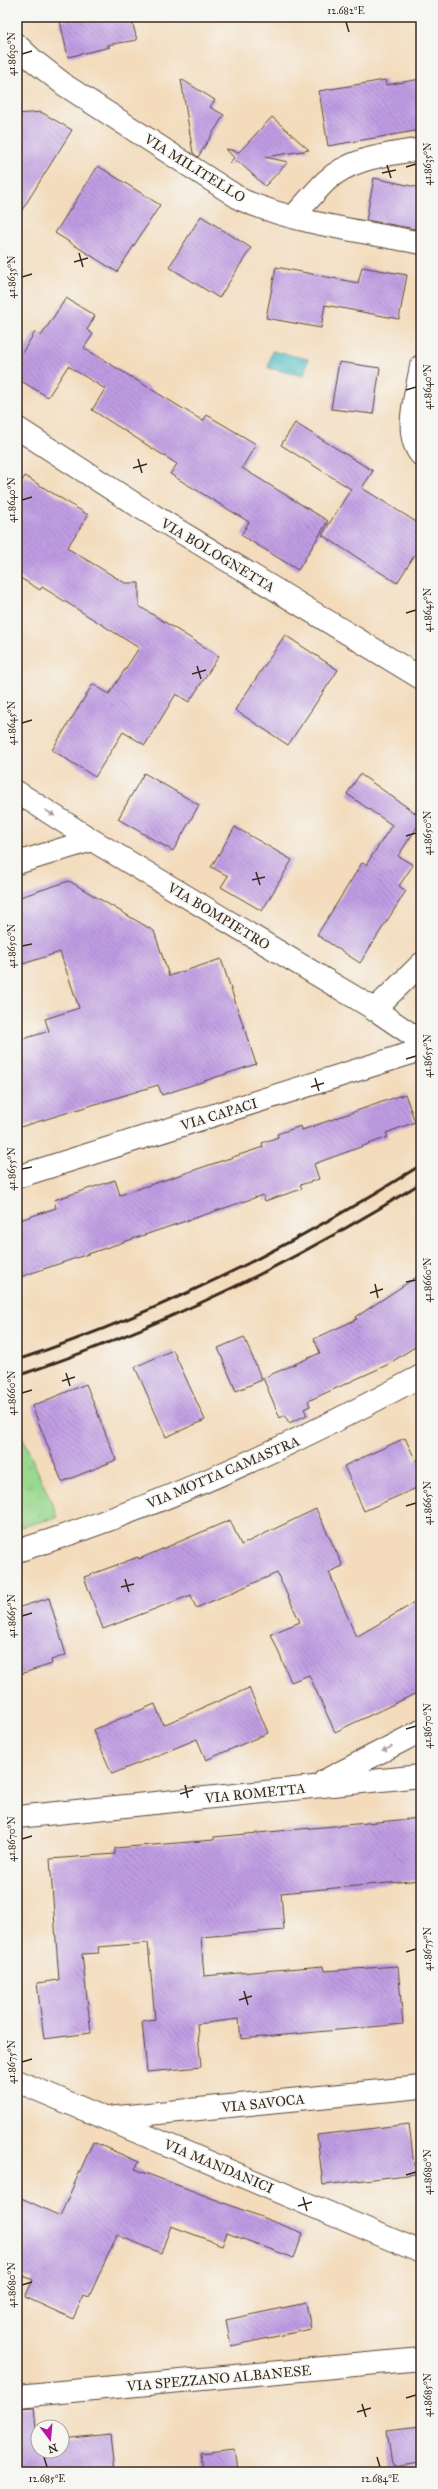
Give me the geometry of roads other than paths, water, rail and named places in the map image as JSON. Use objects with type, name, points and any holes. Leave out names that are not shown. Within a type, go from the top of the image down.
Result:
[{"type":"street","name":"VIA MILITELLO","points":[[17,44],[38,64],[66,86],[225,190],[264,209],[293,217],[421,243]]},
{"type":"street","points":[[293,217],[327,180],[348,166],[374,157],[421,150]]},
{"type":"street","points":[[421,366],[412,434],[416,448],[421,455]]},
{"type":"street","name":"VIA BOLOGNETTA","points":[[17,428],[126,498],[421,678]]},
{"type":"street","name":"VIA BOMPIETRO","points":[[17,792],[92,840],[374,1010],[421,1040]]},
{"type":"street","points":[[17,863],[92,840]]},
{"type":"street","points":[[374,1010],[421,964]]},
{"type":"street","name":"VIA CAPACI","points":[[17,1177],[421,1050]]},
{"type":"street","name":"VIA MOTTA CAMASTRA","points":[[17,1551],[137,1508],[232,1469],[309,1434],[421,1376]]},
{"type":"street","points":[[314,1786],[421,1731]]},
{"type":"street","name":"VIA ROMETTA","points":[[17,1817],[421,1776]]},
{"type":"street","name":"VIA MANDANICI","points":[[17,2081],[421,2252]]},
{"type":"street","name":"VIA SAVOCA","points":[[105,2118],[421,2087]]},
{"type":"street","name":"VIA SPEZZANO ALBANESE","points":[[17,2396],[421,2359]]},
{"type":"water","points":[[272,351],[308,359],[304,376],[268,368]]},
{"type":"railway","points":[[17,1360],[122,1321],[225,1275],[325,1223],[421,1165]]},
{"type":"railway","points":[[17,1376],[122,1337],[225,1292],[324,1240],[421,1183]]}]
